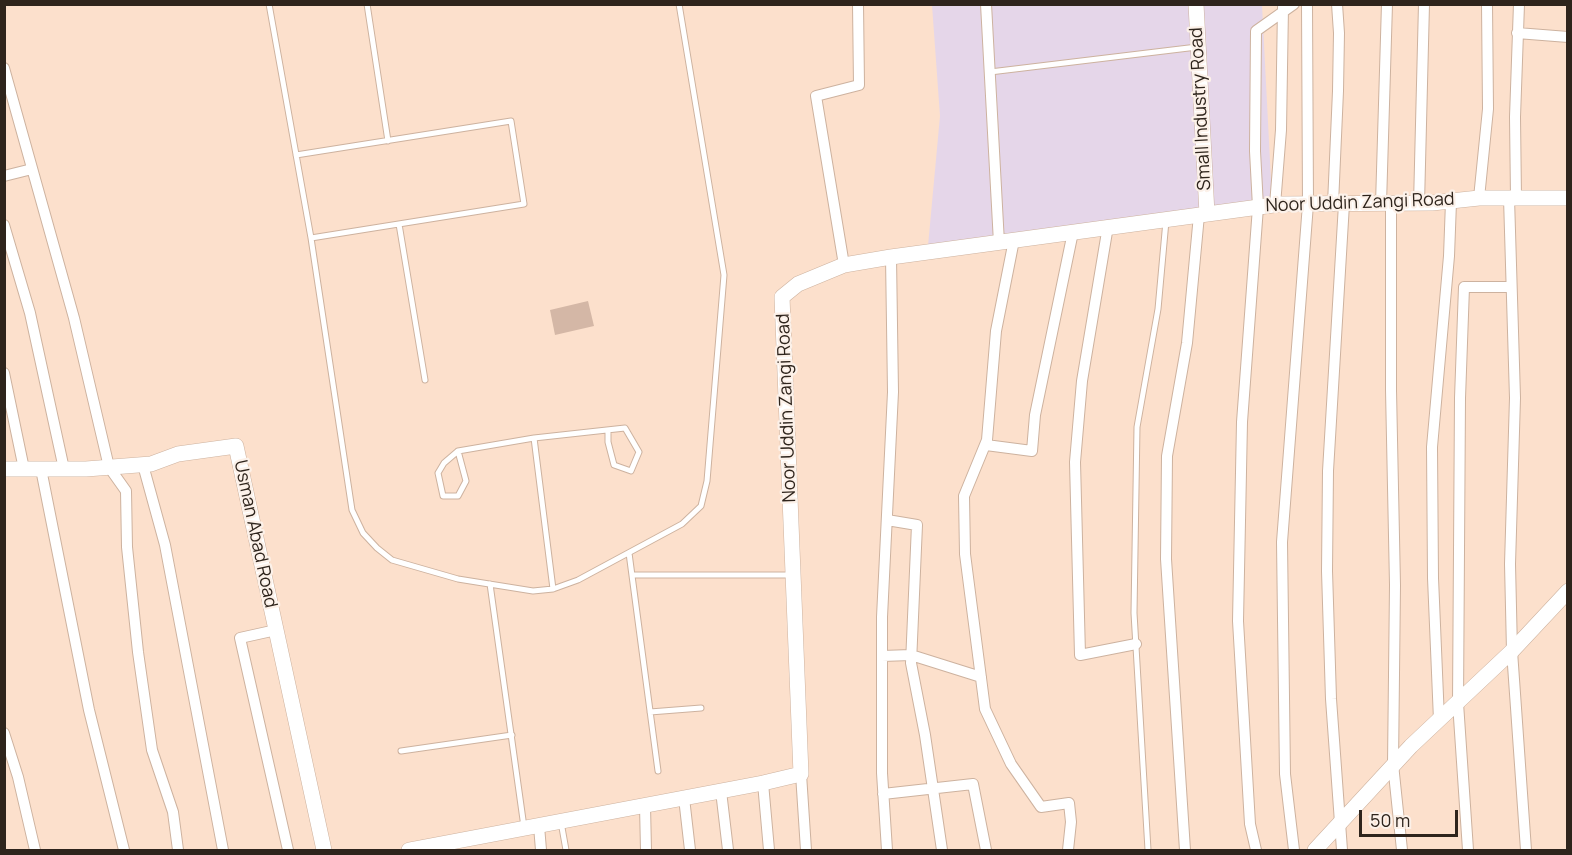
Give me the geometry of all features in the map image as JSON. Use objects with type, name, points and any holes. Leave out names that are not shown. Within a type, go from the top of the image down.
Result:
[{"type":"street","points":[[844,265],[816,96],[859,85],[858,4]]},
{"type":"street","points":[[986,4],[1006,241],[986,445],[964,496],[965,554],[985,709],[1011,764],[1041,807],[1068,803],[1071,822],[1068,850]]},
{"type":"street","name":"Small Industry Road","points":[[1196,4],[1203,215]]},
{"type":"street","points":[[1256,850],[1250,824],[1238,621],[1242,423],[1257,207],[1254,140],[1256,31],[1283,8],[1294,4]]},
{"type":"street","points":[[1294,850],[1285,774],[1282,542],[1308,204],[1307,4]]},
{"type":"street","points":[[1337,4],[1339,204],[1328,504],[1331,699],[1342,850]]},
{"type":"street","points":[[1387,4],[1386,204],[1395,585],[1393,764],[1402,850]]},
{"type":"street","points":[[1419,204],[1424,4]]},
{"type":"street","points":[[1479,198],[1488,109],[1487,4]]},
{"type":"street","points":[[1519,4],[1512,198],[1515,398],[1510,564],[1512,651],[1526,850]]},
{"type":"street","points":[[1275,205],[1281,130],[1283,8]]},
{"type":"street","points":[[1517,33],[1568,37]]},
{"type":"street","points":[[4,68],[74,318],[109,467],[126,491],[127,547],[138,652],[152,750],[172,812],[178,850]]},
{"type":"street","points":[[4,177],[32,169]]},
{"type":"street","name":"Noor Uddin Zangi Road","points":[[801,774],[782,297],[798,284],[844,265],[891,257],[1257,207],[1308,204],[1419,204],[1479,198],[1568,198]]},
{"type":"street","points":[[1439,720],[1433,578],[1432,447],[1449,256],[1451,202]]},
{"type":"street","points":[[1185,850],[1166,560],[1167,456],[1187,343],[1203,215]]},
{"type":"street","points":[[4,225],[30,313],[64,469]]},
{"type":"street","points":[[1108,226],[1082,381],[1075,462],[1080,655],[1136,644]]},
{"type":"street","points":[[986,445],[1032,451],[1035,415],[1073,232]]},
{"type":"street","points":[[887,850],[883,794],[882,656],[893,392],[891,257]]},
{"type":"street","points":[[1468,850],[1458,703],[1460,398],[1464,287],[1512,288]]},
{"type":"street","points":[[4,373],[24,469]]},
{"type":"street","name":"Usman Abad Road","points":[[4,469],[143,465],[178,454],[236,446],[324,850]]},
{"type":"street","points":[[143,465],[165,545],[223,850]]},
{"type":"street","points":[[41,469],[89,710],[124,850]]},
{"type":"street","points":[[887,520],[917,525],[911,663],[925,735],[942,850]]},
{"type":"street","points":[[1315,850],[1393,764],[1512,651],[1568,591]]},
{"type":"street","points":[[276,630],[240,638],[288,850]]},
{"type":"street","points":[[882,656],[911,655],[981,677]]},
{"type":"street","points":[[4,733],[18,777],[34,850]]},
{"type":"street","points":[[409,850],[471,845],[531,827],[801,774],[806,850]]},
{"type":"street","points":[[763,783],[769,850]]},
{"type":"street","points":[[883,794],[973,784],[986,850]]},
{"type":"street","points":[[721,791],[728,850]]},
{"type":"street","points":[[684,798],[690,850]]},
{"type":"street","points":[[645,806],[646,850]]},
{"type":"street","points":[[531,827],[541,850]]},
{"type":"lane","points":[[269,4],[311,238],[352,510],[363,533],[377,549],[392,560],[458,579],[533,591],[553,589],[578,580],[682,524],[701,506],[708,470],[723,275],[679,4]]},
{"type":"lane","points":[[367,4],[388,141]]},
{"type":"lane","points":[[990,72],[1198,47]]},
{"type":"lane","points":[[296,155],[511,121],[524,204],[311,238]]},
{"type":"lane","points":[[1148,850],[1134,613],[1137,427],[1158,309],[1166,219]]},
{"type":"lane","points":[[399,224],[425,380]]},
{"type":"lane","points":[[458,451],[466,482],[458,496],[443,496],[438,473],[444,463],[458,451],[534,438],[624,428],[639,452],[631,471],[614,465],[608,430]]},
{"type":"lane","points":[[534,438],[553,589]]},
{"type":"lane","points":[[628,553],[658,771]]},
{"type":"lane","points":[[632,575],[793,574]]},
{"type":"lane","points":[[490,584],[512,735],[531,827]]},
{"type":"lane","points":[[650,711],[701,708]]},
{"type":"lane","points":[[401,751],[512,735]]},
{"type":"lane","points":[[561,822],[566,850]]},
{"type":"shaded area","points":[[932,5],[1262,5],[1272,200],[928,246],[940,116]]},
{"type":"building","points":[[588,301],[594,326],[555,335],[550,310]]}]
